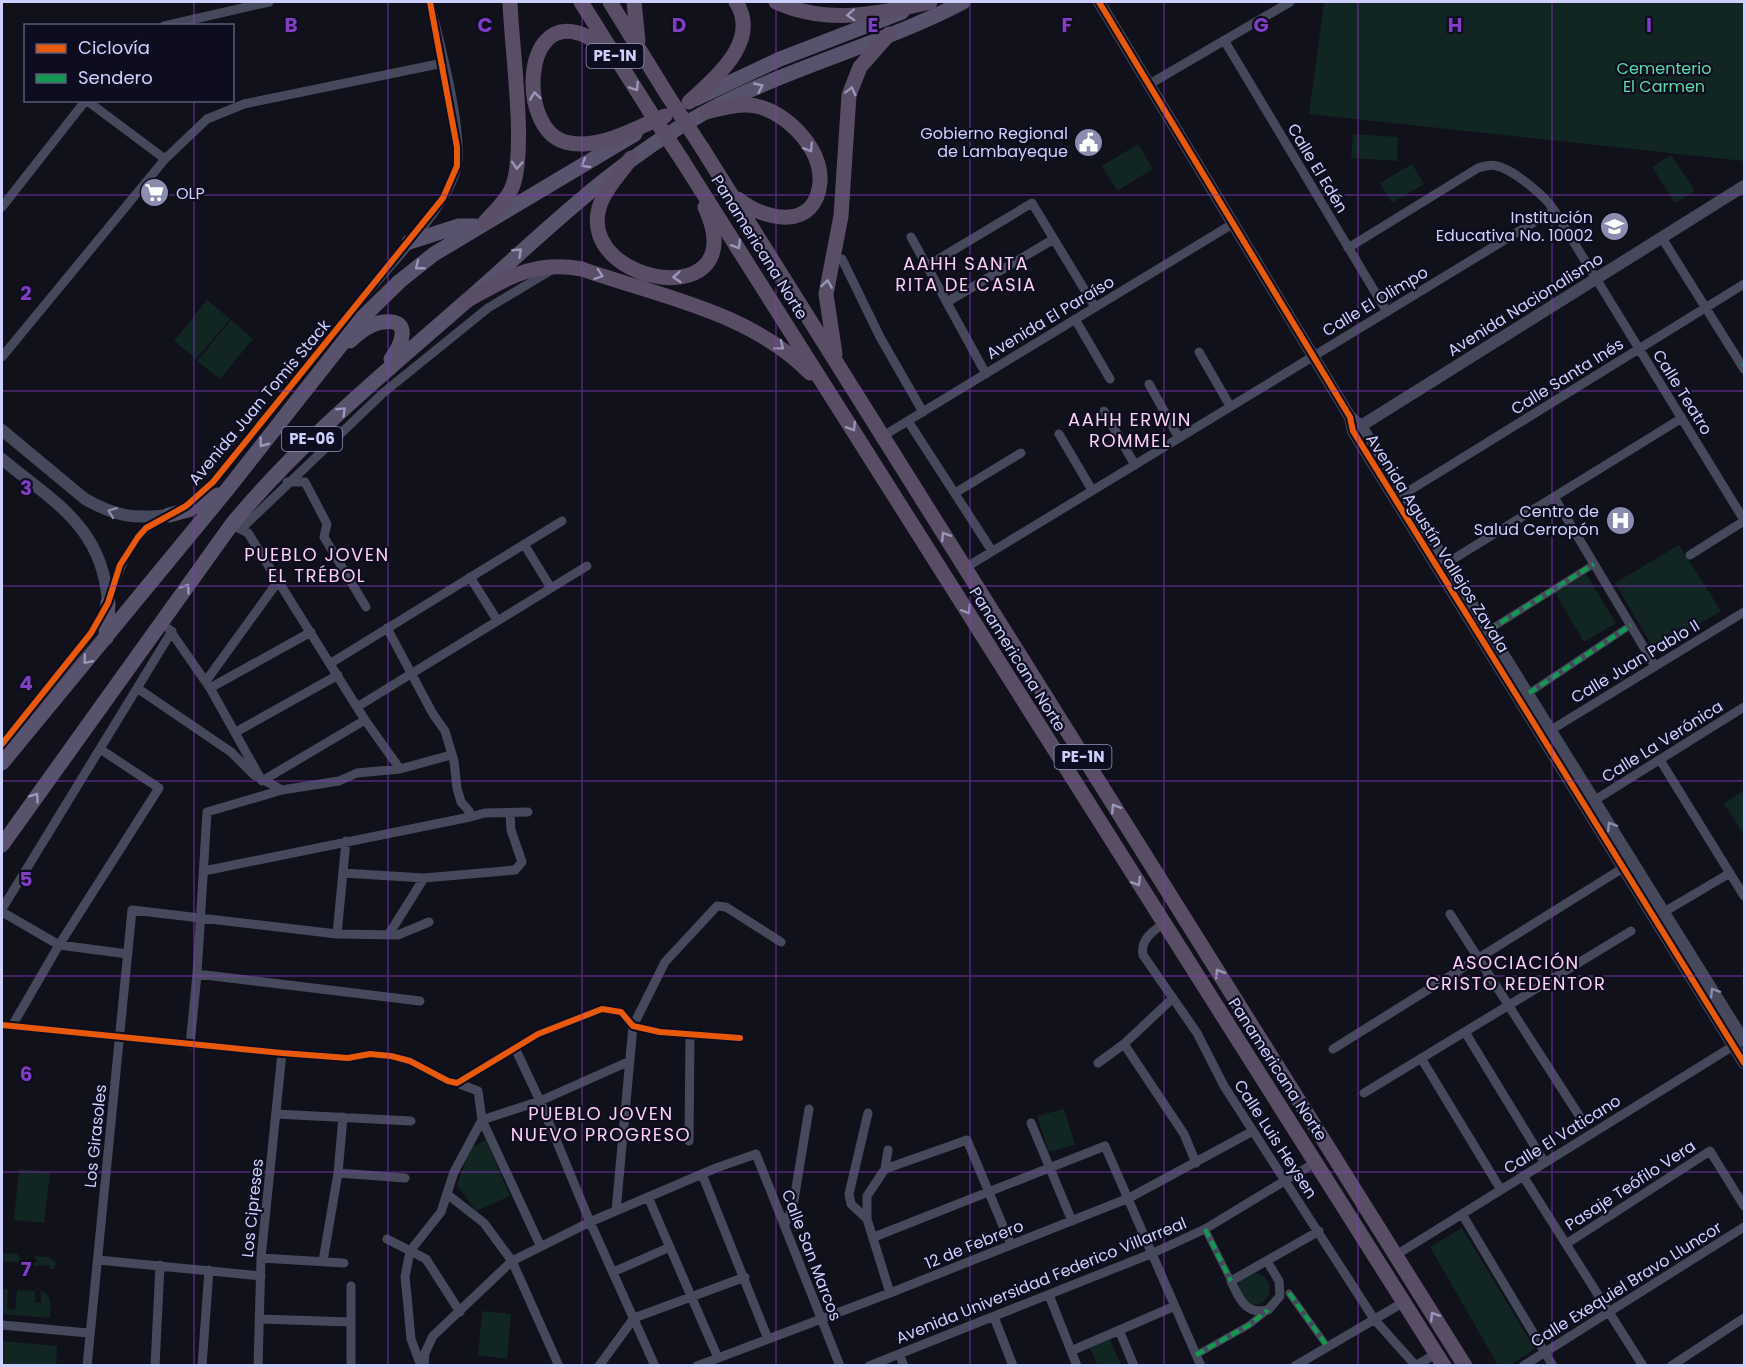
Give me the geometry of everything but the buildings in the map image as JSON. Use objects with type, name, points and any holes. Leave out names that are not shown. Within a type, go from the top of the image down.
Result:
[{"type":"highway","points":[[482,224],[505,201],[516,177],[518,133],[510,2]]},
{"type":"highway","name":"Panamericana Norte","points":[[581,2],[697,182],[1440,1360]]},
{"type":"highway","name":"Panamericana Norte","points":[[610,2],[1465,1365]]},
{"type":"highway","points":[[634,2],[634,21],[640,49]]},
{"type":"highway","points":[[689,102],[718,75],[738,47],[744,25],[742,13],[736,2]]},
{"type":"highway","points":[[776,2],[805,12],[847,15],[897,10],[930,2]]},
{"type":"highway","points":[[619,62],[587,36],[576,32],[555,35],[545,42],[536,60],[533,87],[539,116],[549,131],[563,141],[589,143],[604,141],[665,116]]},
{"type":"highway","points":[[837,362],[826,294],[841,216],[849,95],[860,67],[889,34]]},
{"type":"highway","points":[[706,112],[737,105],[771,110],[784,117],[796,130],[813,155],[818,168],[820,182],[816,195],[809,207],[798,215],[783,218],[766,216],[753,211],[731,194]]},
{"type":"highway","points":[[631,158],[599,208],[599,233],[603,244],[615,258],[649,275],[668,278],[686,277],[699,272],[708,264],[714,244],[713,231],[697,182]]},
{"type":"highway","points":[[462,305],[528,269],[560,265],[582,269],[743,324],[782,347],[829,392]]},
{"type":"main road","name":"Avenida Juan Tomis Stack","points":[[2,763],[226,491],[322,366],[363,317],[400,281],[434,254],[482,224],[689,102],[780,59],[930,2]]},
{"type":"main road","points":[[706,112],[776,79],[926,20],[963,2]]},
{"type":"main road","name":"PE-06","points":[[2,845],[166,627],[267,482],[368,387],[562,213],[631,158],[706,112]]},
{"type":"main road","points":[[409,242],[459,226],[482,224]]},
{"type":"main road","points":[[322,366],[372,326],[382,322],[396,324],[401,329],[402,343],[368,387]]},
{"type":"main road","name":"PE-06","points":[[169,515],[188,510],[226,491]]},
{"type":"main road","points":[[106,638],[108,603]]},
{"type":"street","points":[[173,24],[269,2]]},
{"type":"street","name":"Avenida Juan Tomis Stack","points":[[2,744],[91,633],[108,603],[120,565],[128,550],[146,528],[186,506],[213,482],[444,198],[457,166],[455,127],[430,2]]},
{"type":"street","name":"Avenida Agustín Vallejos Zavala","points":[[1099,2],[1350,417],[1546,733],[1623,868],[1742,1041]]},
{"type":"street","points":[[1148,85],[1290,2]]},
{"type":"street","name":"Calle El Edén","points":[[1224,40],[1387,312]]},
{"type":"street","points":[[2,357],[165,159],[207,119],[233,108],[444,63]]},
{"type":"street","points":[[2,207],[84,102]]},
{"type":"street","points":[[89,102],[165,159]]},
{"type":"street","name":"Calle Teatro","points":[[1348,248],[1478,168],[1497,166],[1507,171],[1546,199],[1554,210],[1744,521]]},
{"type":"street","name":"Avenida Nacionalismo","points":[[1357,428],[1744,186]]},
{"type":"street","points":[[927,266],[1032,203],[1095,307]]},
{"type":"street","name":"Calle El Olimpo","points":[[964,568],[1554,210]]},
{"type":"street","name":"Avenida El Paraíso","points":[[883,436],[1234,223]]},
{"type":"street","points":[[911,237],[986,374]]},
{"type":"street","points":[[1662,238],[1744,367]]},
{"type":"street","points":[[947,302],[1054,239]]},
{"type":"street","points":[[842,259],[880,337],[923,412]]},
{"type":"street","points":[[400,769],[365,720],[248,533],[236,527],[290,482],[383,393],[470,322],[504,298],[560,265]]},
{"type":"street","points":[[504,298],[506,279]]},
{"type":"street","name":"Calle Santa Inés","points":[[1404,494],[1744,284]]},
{"type":"street","points":[[462,305],[470,322]]},
{"type":"street","points":[[1075,319],[1110,379]]},
{"type":"street","points":[[419,342],[440,347]]},
{"type":"street","points":[[1199,352],[1230,406]]},
{"type":"street","points":[[1149,384],[1179,438]]},
{"type":"street","points":[[1104,411],[1135,465]]},
{"type":"street","points":[[1442,566],[1682,418]]},
{"type":"street","points":[[908,421],[992,551]]},
{"type":"street","name":"Avenida Agustín Vallejos Zavala","points":[[1357,428],[1404,494],[1442,566],[1489,630],[1529,693],[1546,733],[1595,800],[1664,912],[1742,1041],[1744,1063]]},
{"type":"street","points":[[2,430],[100,508],[129,518],[169,515]]},
{"type":"street","points":[[1059,434],[1092,490]]},
{"type":"street","points":[[955,493],[1021,453]]},
{"type":"street","points":[[2,459],[62,508],[88,535],[103,565],[108,603]]},
{"type":"street","points":[[267,482],[305,482],[327,524],[324,537],[366,607]]},
{"type":"street","points":[[1554,497],[1655,666]]},
{"type":"street","points":[[331,663],[562,521]]},
{"type":"street","points":[[1690,555],[1744,521]]},
{"type":"street","points":[[524,544],[551,588]]},
{"type":"street","points":[[1489,630],[1594,564]]},
{"type":"street","points":[[357,707],[587,566]]},
{"type":"street","points":[[470,577],[497,620]]},
{"type":"street","points":[[208,685],[279,580]]},
{"type":"street","name":"Calle Juan Pablo II","points":[[1546,733],[1744,612]]},
{"type":"street","points":[[1529,693],[1631,625]]},
{"type":"street","points":[[128,954],[59,945],[2,910],[137,688],[166,627],[208,685],[262,781]]},
{"type":"street","points":[[387,628],[433,714],[445,731],[461,802],[469,811],[470,817]]},
{"type":"street","points":[[208,685],[311,632]]},
{"type":"street","points":[[236,732],[338,675]]},
{"type":"street","points":[[137,688],[231,752],[262,781],[282,790]]},
{"type":"street","name":"Calle La Verónica","points":[[1595,800],[1744,707]]},
{"type":"street","points":[[262,781],[365,720]]},
{"type":"street","points":[[12,1026],[59,945],[159,788],[100,749]]},
{"type":"street","points":[[190,1045],[197,974],[207,812],[282,790],[339,781],[357,773],[400,769],[451,755]]},
{"type":"street","points":[[1660,760],[1744,896]]},
{"type":"street","points":[[204,871],[470,817],[492,813],[528,812]]},
{"type":"street","points":[[343,873],[424,878],[512,871],[522,862],[511,830],[510,814]]},
{"type":"street","points":[[337,934],[346,841]]},
{"type":"street","points":[[1333,1049],[1623,868]]},
{"type":"street","points":[[1664,912],[1730,873]]},
{"type":"street","points":[[389,934],[424,878]]},
{"type":"street","points":[[615,1211],[633,1026],[665,962],[717,906],[726,907],[781,942]]},
{"type":"street","name":"Los Girasoles","points":[[87,1365],[88,1333],[98,1260],[132,910],[201,917]]},
{"type":"street","points":[[1450,914],[1580,1117]]},
{"type":"street","points":[[201,917],[337,934],[398,935],[429,922]]},
{"type":"street","name":"Calle Luis Heysen","points":[[1163,924],[1146,939],[1142,950],[1204,1044],[1224,1086],[1374,1319],[1415,1365]]},
{"type":"street","points":[[1364,1093],[1631,931]]},
{"type":"street","points":[[197,974],[420,1001]]},
{"type":"street","points":[[1098,1063],[1125,1044],[1173,998]]},
{"type":"street","points":[[457,1083],[493,1059],[538,1034],[602,1009],[621,1012],[633,1026],[660,1032],[740,1038]]},
{"type":"street","points":[[2,1025],[120,1039],[348,1058],[370,1054],[410,1061],[448,1082],[478,1091],[482,1120],[540,1245]]},
{"type":"street","points":[[1465,1032],[1545,1163]]},
{"type":"street","points":[[689,1141],[690,1035]]},
{"type":"street","name":"Calle El Vaticano","points":[[1396,1255],[1742,1041]]},
{"type":"street","points":[[1125,1044],[1184,1134],[1197,1162]]},
{"type":"street","points":[[515,1048],[655,1365]]},
{"type":"street","name":"Los Cipreses","points":[[258,1365],[261,1258],[282,1053]]},
{"type":"street","points":[[1420,1058],[1501,1190]]},
{"type":"street","points":[[422,1365],[411,1339],[405,1277],[410,1251],[441,1212],[454,1172],[482,1120],[540,1101],[630,1060]]},
{"type":"street","points":[[785,1224],[793,1206],[809,1109]]},
{"type":"street","points":[[867,1219],[851,1204],[849,1194],[868,1113]]},
{"type":"street","points":[[276,1114],[411,1121]]},
{"type":"street","points":[[322,1262],[338,1173],[343,1117]]},
{"type":"street","points":[[1031,1123],[1072,1221]]},
{"type":"street","name":"12 de Febrero","points":[[697,1365],[890,1293],[1128,1198],[1253,1131]]},
{"type":"street","points":[[885,1169],[967,1140],[1011,1245]]},
{"type":"street","points":[[874,1237],[1104,1146],[1201,1365]]},
{"type":"street","points":[[888,1150],[885,1169],[867,1196],[867,1219],[890,1293]]},
{"type":"street","name":"Pasaje Teófilo Vera","points":[[1566,1244],[1710,1151],[1744,1206]]},
{"type":"street","name":"Calle San Marcos","points":[[702,1174],[756,1154],[840,1365]]},
{"type":"street","name":"Avenida Universidad Federico Villarreal","points":[[869,1365],[1153,1253],[1204,1229],[1316,1162]]},
{"type":"street","points":[[338,1173],[405,1178]]},
{"type":"street","points":[[422,1365],[433,1336],[512,1261],[590,1222],[702,1174],[768,1339]]},
{"type":"street","points":[[1523,1176],[1643,1365]]},
{"type":"street","points":[[447,1194],[484,1223],[512,1261],[559,1365]]},
{"type":"street","points":[[648,1197],[718,1358]]},
{"type":"street","points":[[1462,1214],[1554,1365]]},
{"type":"street","name":"Calle Exequiel Bravo Lluncor","points":[[1523,1365],[1744,1227]]},
{"type":"street","points":[[1204,1229],[1244,1305],[1252,1310],[1268,1310]]},
{"type":"street","points":[[1231,1281],[1318,1231]]},
{"type":"street","points":[[387,1239],[426,1258],[460,1312]]},
{"type":"street","points":[[613,1272],[670,1247]]},
{"type":"street","points":[[261,1258],[344,1263]]},
{"type":"street","points":[[98,1260],[261,1276]]},
{"type":"street","points":[[1267,1261],[1327,1346]]},
{"type":"street","points":[[155,1365],[160,1265]]},
{"type":"street","points":[[202,1365],[209,1270]]},
{"type":"street","points":[[599,1365],[634,1318],[745,1277]]},
{"type":"street","points":[[1196,1355],[1249,1325],[1268,1310],[1280,1296],[1279,1281]]},
{"type":"street","points":[[351,1286],[351,1365]]},
{"type":"street","points":[[1049,1295],[1077,1365]]},
{"type":"street","points":[[1295,1365],[1404,1302]]},
{"type":"street","points":[[1071,1351],[1175,1306]]},
{"type":"street","points":[[994,1317],[1013,1365]]},
{"type":"street","points":[[1671,1365],[1744,1318]]},
{"type":"street","points":[[260,1319],[351,1322]]},
{"type":"street","points":[[2,1325],[88,1333]]},
{"type":"street","points":[[1119,1330],[1134,1365]]},
{"type":"street","points":[[899,1354],[904,1365]]},
{"type":"street","points":[[1415,1365],[1440,1360]]},
{"type":"green space","name":"Cementerio El Carmen","points":[[1324,2],[1744,2],[1744,161],[1309,114]]},
{"type":"green space","points":[[1353,134],[1398,137],[1397,161],[1351,158]]},
{"type":"green space","points":[[1138,144],[1153,169],[1117,191],[1102,166]]},
{"type":"green space","points":[[1671,155],[1695,191],[1675,203],[1652,167]]},
{"type":"green space","points":[[1412,164],[1424,184],[1392,203],[1380,183]]},
{"type":"green space","points":[[207,300],[230,319],[196,359],[174,341]]},
{"type":"green space","points":[[231,320],[253,339],[220,379],[197,361]]},
{"type":"green space","points":[[1679,545],[1721,611],[1655,651],[1615,583]]},
{"type":"green space","points":[[1586,574],[1616,623],[1584,642],[1555,593]]},
{"type":"green space","points":[[1744,790],[1744,835],[1724,804]]},
{"type":"green space","points":[[1064,1109],[1075,1145],[1049,1152],[1037,1116]]},
{"type":"green space","points":[[486,1140],[510,1196],[476,1211],[457,1185],[470,1148]]},
{"type":"green space","points":[[19,1169],[50,1172],[44,1223],[14,1220]]},
{"type":"green space","points":[[1462,1228],[1535,1349],[1510,1365],[1498,1365],[1430,1247]]},
{"type":"green space","points":[[2,1253],[17,1254],[23,1262],[26,1260],[35,1263],[37,1261],[34,1256],[50,1257],[56,1263],[54,1269],[49,1269],[49,1265],[25,1267],[25,1263],[4,1261],[4,1266]]},
{"type":"green space","points":[[1254,1273],[1265,1278],[1270,1289],[1265,1300],[1254,1305],[1243,1300],[1238,1289],[1243,1278]]},
{"type":"green space","points":[[8,1289],[7,1309],[15,1310],[17,1290],[35,1291],[35,1303],[41,1303],[41,1291],[45,1293],[50,1299],[50,1318],[2,1314],[2,1290]]},
{"type":"green space","points":[[484,1311],[511,1314],[507,1359],[478,1355]]},
{"type":"green space","points":[[1110,1339],[1121,1365],[1097,1365],[1090,1348]]},
{"type":"green space","points":[[2,1341],[57,1346],[56,1365],[2,1365]]},
{"type":"marked path","points":[[1489,630],[1594,564]]},
{"type":"marked path","points":[[1529,693],[1631,625]]},
{"type":"marked path","points":[[1205,1229],[1231,1281]]},
{"type":"marked path","points":[[1289,1293],[1327,1346]]},
{"type":"marked path","points":[[1196,1355],[1249,1325],[1268,1310]]},
{"type":"cycle path","points":[[2,744],[91,633],[108,603],[120,565],[138,537],[146,528],[186,506],[213,482],[443,198],[457,166],[457,147],[430,2]]},
{"type":"cycle path","points":[[1099,2],[1350,417],[1353,431],[1744,1063]]},
{"type":"cycle path","points":[[2,1025],[282,1053],[348,1058],[370,1054],[391,1056],[410,1061],[448,1081],[457,1083],[538,1034],[602,1009],[621,1012],[633,1026],[660,1032],[740,1038]]},
{"type":"place","name":"Gobierno Regional de Lambayeque","points":[[1089,142]]},
{"type":"place","name":"OLP","points":[[155,193]]},
{"type":"place","name":"Institución Educativa No. 10002","points":[[1614,226]]},
{"type":"place","name":"Centro de Salud Cerropón","points":[[1620,520]]},
{"type":"district","name":"AAHH SANTA RITA DE CASIA","points":[[966,274]]},
{"type":"district","name":"AAHH ERWIN ROMMEL","points":[[1130,430]]},
{"type":"district","name":"PUEBLO JOVEN EL TRÉBOL","points":[[317,565]]},
{"type":"district","name":"ASOCIACIÓN CRISTO REDENTOR","points":[[1516,973]]},
{"type":"district","name":"PUEBLO JOVEN NUEVO PROGRESO","points":[[601,1124]]}]
